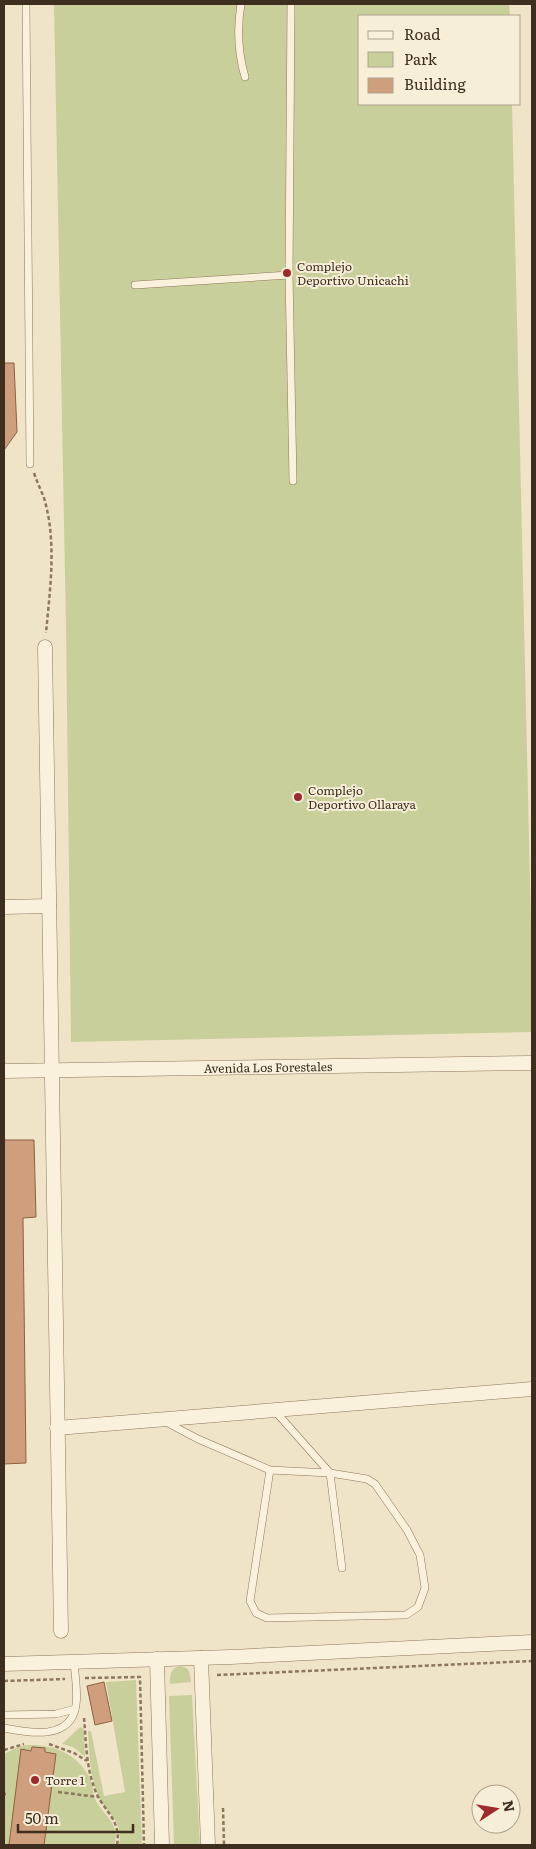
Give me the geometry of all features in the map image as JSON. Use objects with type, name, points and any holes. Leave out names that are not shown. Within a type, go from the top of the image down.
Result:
[{"type":"street","points":[[45,646],[61,1631]]},
{"type":"street","points":[[4,907],[49,906]]},
{"type":"street","name":"Avenida Los Forestales","points":[[4,1071],[532,1063]]},
{"type":"street","points":[[58,1428],[532,1389]]},
{"type":"street","points":[[4,1664],[157,1660],[532,1642]]},
{"type":"street","points":[[202,1658],[208,1845]]},
{"type":"street","points":[[157,1660],[162,1845]]},
{"type":"lane","points":[[26,4],[30,464]]},
{"type":"lane","points":[[241,4],[238,38],[239,59],[245,77]]},
{"type":"lane","points":[[291,4],[289,274],[293,481]]},
{"type":"lane","points":[[135,285],[289,274]]},
{"type":"lane","points":[[274,1410],[330,1473],[342,1568]]},
{"type":"lane","points":[[161,1420],[198,1439],[270,1470],[330,1473],[367,1479],[375,1484],[406,1530],[420,1555],[425,1588],[418,1607],[406,1615],[267,1618],[256,1612],[250,1601],[270,1470]]},
{"type":"lane","points":[[4,1728],[35,1733],[58,1730],[68,1722],[75,1709],[74,1662]]},
{"type":"lane","points":[[4,1715],[56,1714],[75,1709]]},
{"type":"path","points":[[30,464],[44,498],[52,558],[45,646]]},
{"type":"path","points":[[217,1681],[217,1674],[532,1661]]},
{"type":"path","points":[[4,1681],[140,1677],[144,1845]]},
{"type":"path","points":[[84,1711],[88,1762],[92,1784],[98,1797],[114,1819],[118,1835],[117,1845]]},
{"type":"path","points":[[4,1750],[26,1743]]},
{"type":"path","points":[[45,1744],[63,1748],[88,1762]]},
{"type":"path","points":[[58,1792],[98,1797]]},
{"type":"path","points":[[223,1806],[224,1845]]},
{"type":"green space","points":[[54,4],[509,4],[510,15],[358,15],[358,105],[512,105],[532,1032],[71,1042],[66,627]]},
{"type":"green space","points":[[180,1666],[188,1669],[191,1682],[170,1684],[172,1670]]},
{"type":"green space","points":[[136,1680],[142,1845],[119,1845],[119,1827],[101,1801],[95,1786],[90,1763],[88,1731],[91,1731],[104,1796],[125,1792],[106,1682]]},
{"type":"green space","points":[[192,1695],[200,1845],[174,1845],[169,1696]]},
{"type":"green space","points":[[80,1727],[84,1729],[85,1757],[73,1747],[62,1744]]},
{"type":"green space","points":[[28,1745],[46,1746],[62,1751],[83,1767],[90,1778],[96,1801],[113,1825],[116,1837],[115,1845],[4,1845],[4,1754],[18,1747]]},
{"type":"building","points":[[4,363],[14,363],[17,432],[4,450]]},
{"type":"building","points":[[4,1140],[34,1140],[36,1217],[23,1218],[26,1463],[4,1464]]},
{"type":"building","points":[[104,1682],[112,1721],[95,1725],[87,1686]]},
{"type":"building","name":"Torre 1","points":[[32,1747],[45,1748],[45,1752],[56,1754],[44,1845],[9,1845],[21,1749],[31,1751]]},
{"type":"place","name":"Complejo Deportivo Unicachi","points":[[287,273]]},
{"type":"place","name":"Complejo Deportivo Ollaraya","points":[[298,797]]},
{"type":"place","name":"Torre 1","points":[[35,1780]]}]
